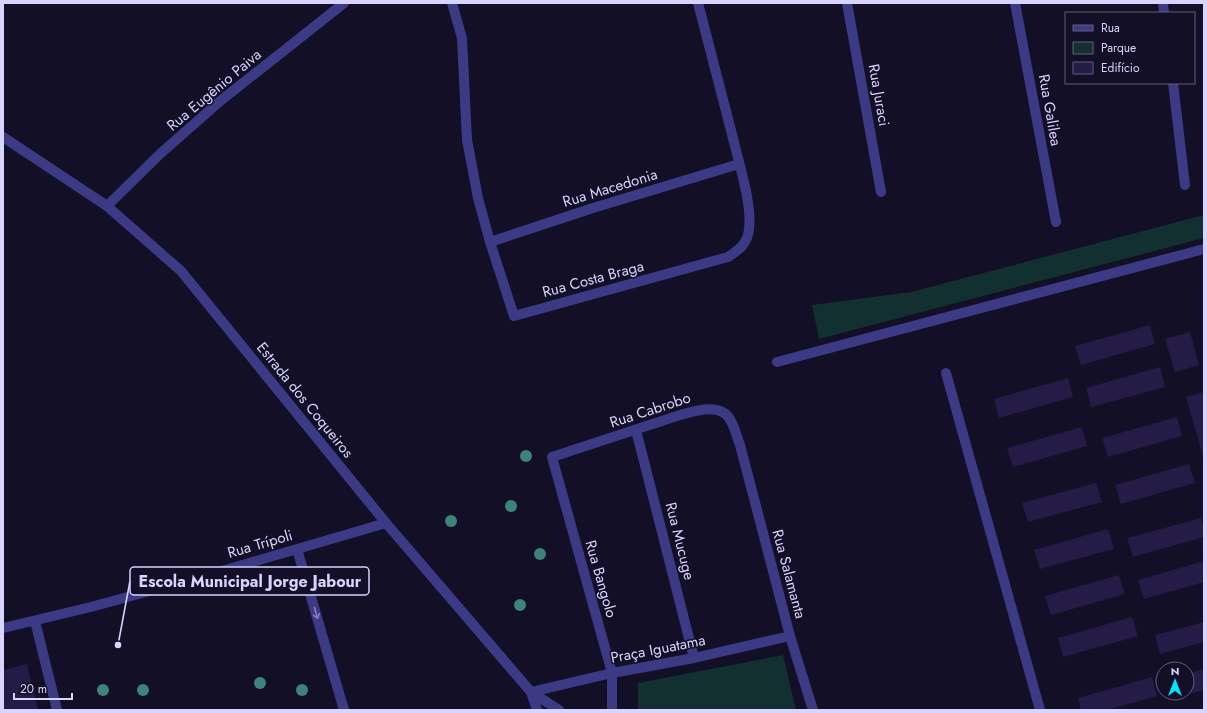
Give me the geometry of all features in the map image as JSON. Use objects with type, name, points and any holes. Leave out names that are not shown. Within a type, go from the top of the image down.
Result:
[{"type":"street","name":"Rua Eugênio Paiva","points":[[107,206],[160,154],[219,102],[344,3]]},
{"type":"street","name":"Rua Costa Braga","points":[[452,3],[462,38],[467,140],[478,198],[490,242],[514,316],[728,257],[739,250],[747,239],[750,212],[698,3]]},
{"type":"street","name":"Rua Juraci","points":[[847,3],[881,192]]},
{"type":"street","name":"Rua Galilea","points":[[1016,3],[1056,222]]},
{"type":"street","points":[[1173,84],[1185,185]]},
{"type":"street","name":"Estrada dos Coqueiros","points":[[3,137],[107,206],[181,271],[386,523],[531,692],[559,710]]},
{"type":"street","name":"Rua Macedonia","points":[[490,242],[592,208],[739,164]]},
{"type":"street","points":[[777,362],[1204,249]]},
{"type":"street","points":[[946,373],[1040,710]]},
{"type":"street","name":"Rua Cabrobo","points":[[552,457],[698,410],[717,410],[730,420],[740,445]]},
{"type":"street","name":"Rua Mucuge","points":[[636,430],[694,658]]},
{"type":"street","name":"Rua Salamanta","points":[[740,445],[790,636],[813,710]]},
{"type":"street","name":"Rua Bangolo","points":[[552,457],[612,673],[612,710]]},
{"type":"street","name":"Rua Trípoli","points":[[3,628],[91,607],[215,573],[386,523]]},
{"type":"street","points":[[297,549],[344,710]]},
{"type":"street","points":[[35,621],[57,710]]},
{"type":"street","name":"Praça Iguatama","points":[[531,692],[612,673],[694,658],[790,636]]},
{"type":"street","points":[[531,692],[536,710]]},
{"type":"green space","points":[[1204,215],[1204,238],[819,339],[812,305],[911,292]]},
{"type":"green space","points":[[783,655],[796,710],[638,710],[638,683]]},
{"type":"building","points":[[1150,325],[1155,344],[1081,365],[1075,346]]},
{"type":"building","points":[[1190,332],[1199,365],[1175,372],[1165,339]]},
{"type":"building","points":[[1160,367],[1165,387],[1091,407],[1086,388]]},
{"type":"building","points":[[1068,378],[1073,397],[999,418],[994,399]]},
{"type":"building","points":[[1204,392],[1204,460],[1186,397]]},
{"type":"building","points":[[1177,417],[1182,436],[1108,457],[1102,438]]},
{"type":"building","points":[[1082,427],[1087,446],[1013,467],[1007,448]]},
{"type":"building","points":[[1189,464],[1195,483],[1121,504],[1115,485]]},
{"type":"building","points":[[1096,483],[1102,502],[1028,522],[1022,503]]},
{"type":"building","points":[[1201,518],[1204,527],[1204,537],[1133,557],[1127,538]]},
{"type":"building","points":[[1108,529],[1114,549],[1040,569],[1034,550]]},
{"type":"building","points":[[1204,561],[1204,582],[1144,599],[1138,580]]},
{"type":"building","points":[[1119,575],[1125,594],[1051,615],[1045,596]]},
{"type":"building","points":[[1132,617],[1138,636],[1063,657],[1058,638]]},
{"type":"building","points":[[1204,622],[1204,642],[1160,654],[1155,635]]},
{"type":"building","points":[[27,664],[38,710],[3,710],[3,670]]},
{"type":"building","points":[[1204,669],[1204,690],[1195,692],[1195,672]]},
{"type":"building","points":[[1152,677],[1155,688],[1155,697],[1107,710],[1081,710],[1078,698]]},
{"type":"place","name":"Escola Municipal Jorge Jabour","points":[[118,645]]}]
